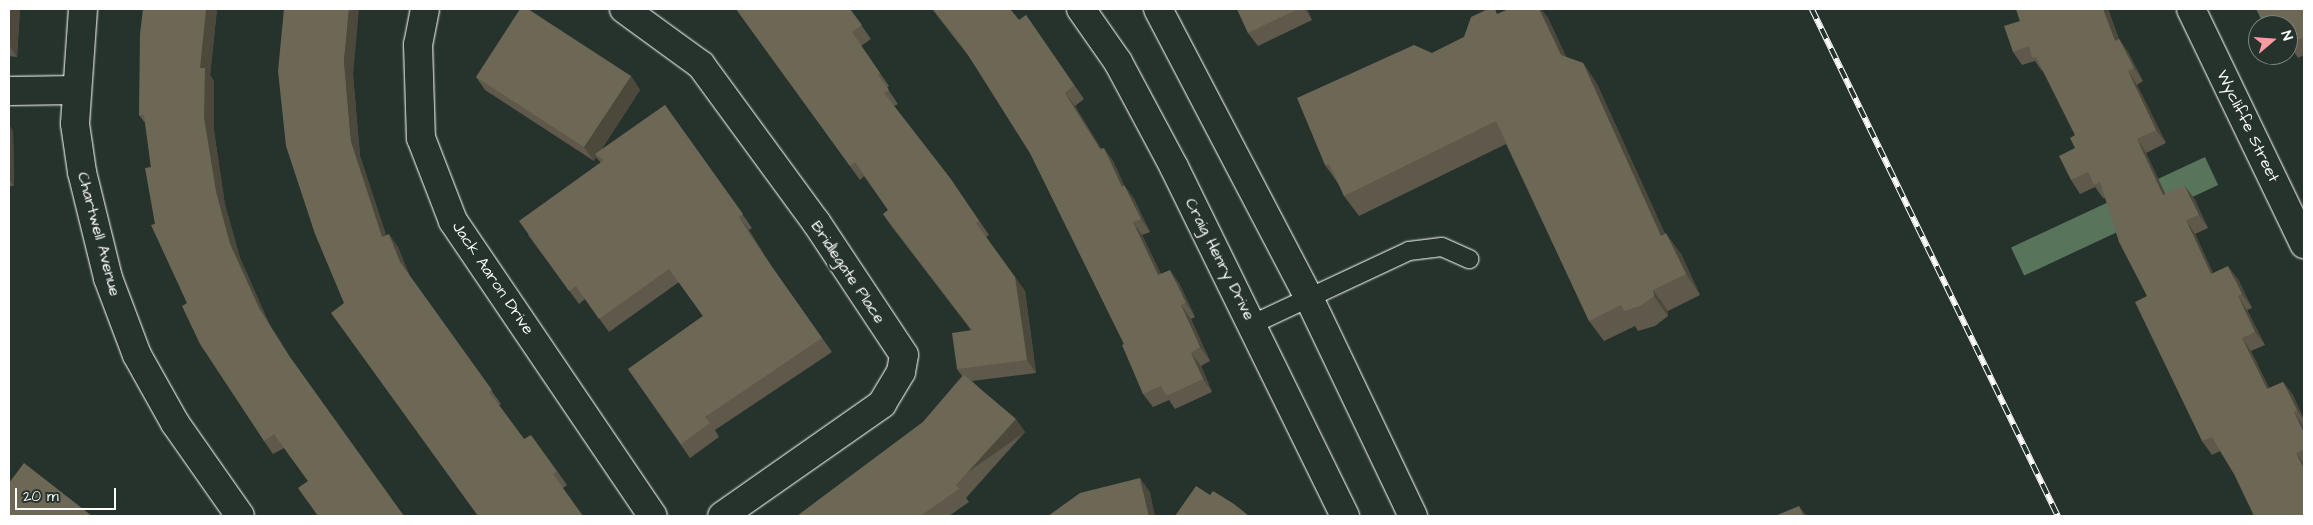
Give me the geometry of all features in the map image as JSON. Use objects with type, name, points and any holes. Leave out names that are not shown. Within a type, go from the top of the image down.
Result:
[{"type":"street","name":"Chartwell Avenue","points":[[83,9],[75,124],[92,217],[108,278],[134,347],[175,423],[240,516]]},
{"type":"street","name":"Jack Aaron Drive","points":[[425,9],[418,44],[421,138],[453,221],[654,516]]},
{"type":"street","name":"Bridlegate Place","points":[[624,9],[701,65],[816,222],[904,355],[901,372],[882,404],[722,516]]},
{"type":"street","name":"Craig Henry Drive","points":[[1081,9],[1118,62],[1253,324],[1345,516]]},
{"type":"street","points":[[1158,9],[1310,298],[1413,516]]},
{"type":"street","name":"Wycliffe Street","points":[[2191,9],[2304,244]]},
{"type":"street","points":[[9,91],[77,90]]},
{"type":"lane","points":[[1253,324],[1409,251],[1442,247],[1469,260]]},
{"type":"green space","points":[[2205,157],[2218,185],[2024,276],[2011,247]]},
{"type":"building","points":[[143,9],[206,9],[200,68],[205,68],[204,118],[216,192],[230,244],[259,308],[290,357],[404,516],[318,516],[298,488],[308,481],[274,434],[264,441],[200,344],[182,306],[187,303],[151,225],[155,224],[145,168],[151,167],[144,115],[139,115],[140,34]]},
{"type":"building","points":[[284,9],[349,9],[344,61],[351,142],[382,237],[389,234],[400,262],[492,390],[489,392],[524,439],[531,435],[557,471],[553,474],[583,516],[478,516],[331,313],[344,303],[315,234],[286,146],[278,71]]},
{"type":"building","points":[[520,9],[528,9],[631,76],[584,147],[476,77]]},
{"type":"building","points":[[736,9],[850,9],[862,25],[852,32],[880,73],[878,75],[889,90],[884,93],[950,178],[979,221],[976,223],[1015,277],[1027,360],[957,369],[952,333],[972,330],[883,214],[888,210],[855,162],[850,166]]},
{"type":"building","points":[[933,9],[1010,9],[1019,20],[1026,15],[1074,85],[1065,93],[1100,149],[1104,148],[1122,187],[1124,185],[1141,219],[1133,222],[1158,275],[1170,270],[1186,303],[1181,305],[1200,347],[1191,353],[1203,379],[1166,396],[1161,386],[1143,394],[1122,345],[1124,344],[1030,153],[965,50]]},
{"type":"building","points":[[1237,9],[1298,9],[1248,33]]},
{"type":"building","points":[[1488,9],[1495,9],[1497,14],[1509,9],[1539,9],[1561,55],[1583,63],[1661,236],[1666,233],[1686,274],[1653,290],[1654,296],[1640,306],[1624,311],[1621,305],[1589,321],[1496,121],[1344,196],[1329,164],[1325,165],[1297,98],[1414,45],[1432,53],[1464,37],[1471,17]]},
{"type":"building","points":[[2016,9],[2103,9],[2115,41],[2119,39],[2134,68],[2128,71],[2156,130],[2137,139],[2163,195],[2184,185],[2199,215],[2186,220],[2211,274],[2228,266],[2242,294],[2238,296],[2255,332],[2242,338],[2267,389],[2283,382],[2297,410],[2294,412],[2304,433],[2304,449],[2296,453],[2304,469],[2304,516],[2254,516],[2234,474],[2212,437],[2202,441],[2135,302],[2147,296],[2119,242],[2100,182],[2094,185],[2088,172],[2071,180],[2059,156],[2075,148],[2070,138],[2075,135],[2036,57],[2032,58],[2029,46],[2013,52],[2004,26],[2020,21]]},
{"type":"building","points":[[2256,9],[2304,9],[2304,37],[2298,40],[2298,15],[2259,15]]},
{"type":"building","points":[[665,105],[743,214],[739,217],[822,338],[705,417],[710,423],[681,444],[628,369],[703,316],[669,269],[599,319],[576,286],[569,291],[519,221],[604,160],[595,154]]},
{"type":"building","points":[[964,375],[1016,419],[956,485],[959,489],[920,516],[797,516],[923,422]]},
{"type":"building","points":[[24,463],[92,516],[9,516],[9,483]]},
{"type":"building","points":[[1140,478],[1149,516],[1048,516],[1080,493]]},
{"type":"building","points":[[1196,486],[1210,495],[1213,491],[1249,516],[1175,516]]},
{"type":"building","points":[[1799,506],[1804,516],[1775,516]]},
{"type":"railway","points":[[1812,9],[2058,516]]}]
